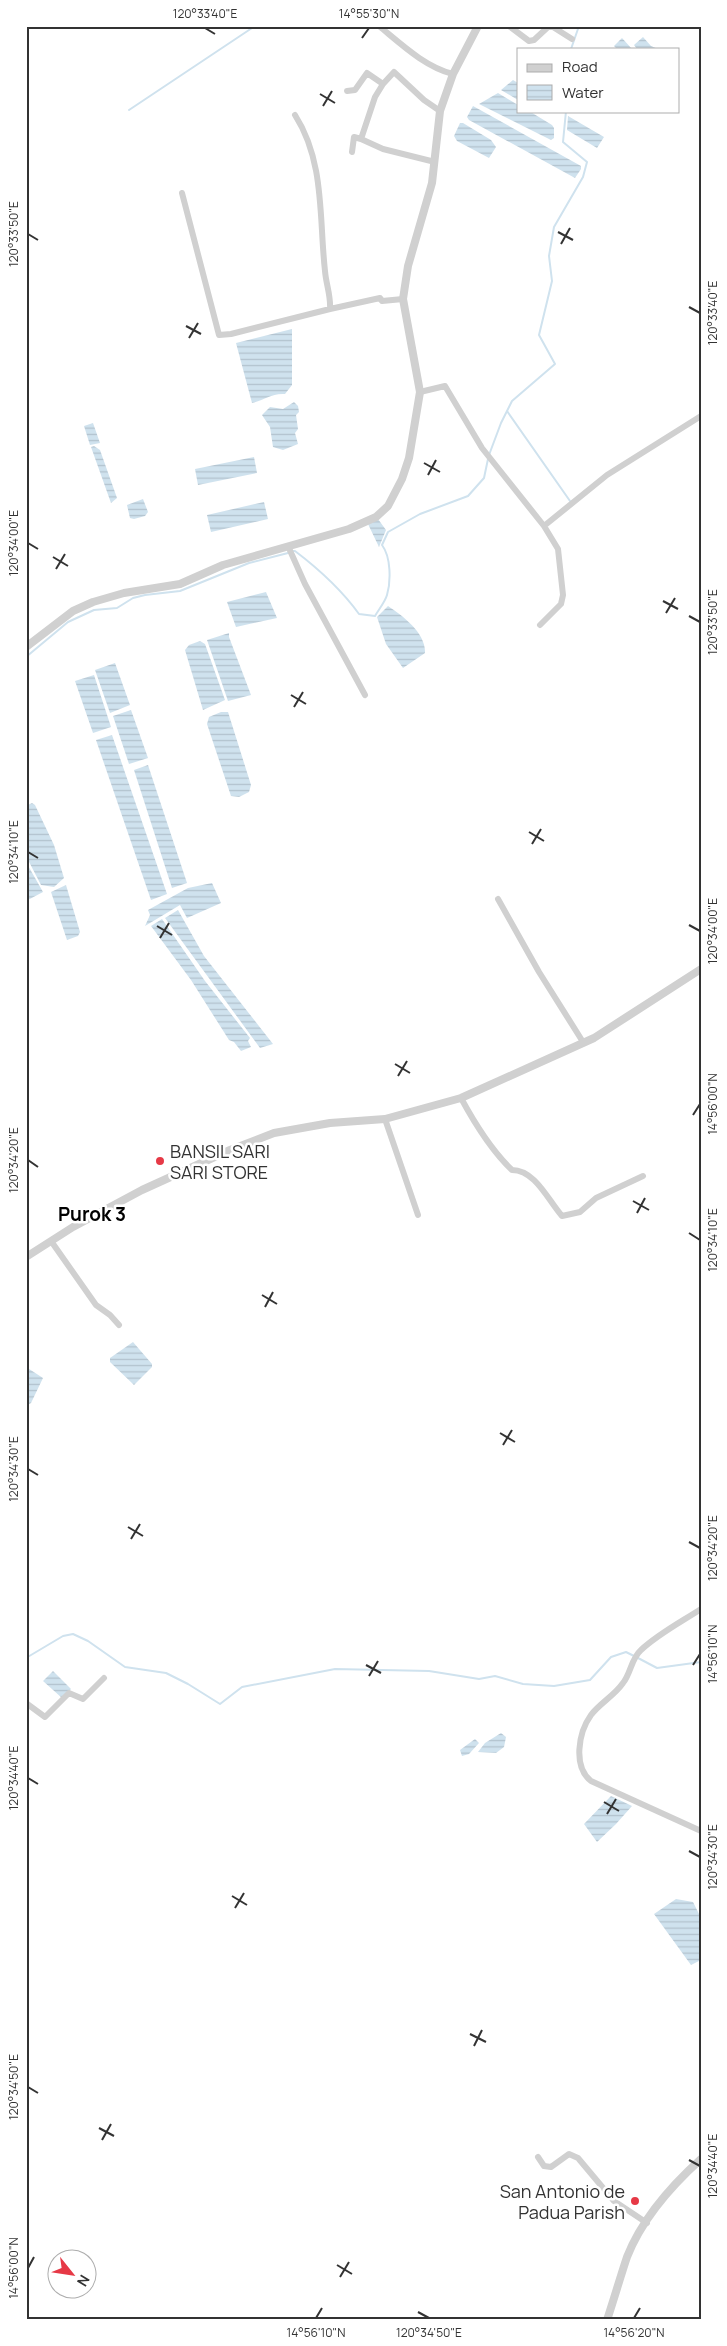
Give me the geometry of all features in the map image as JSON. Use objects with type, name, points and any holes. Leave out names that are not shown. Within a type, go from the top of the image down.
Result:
[{"type":"street","points":[[379,26],[412,53],[443,72],[453,74]]},
{"type":"street","points":[[26,647],[73,611],[94,602],[124,593],[180,584],[223,565],[367,522],[388,506],[402,479],[409,458],[420,392],[403,299],[410,258],[432,183],[440,111],[453,74],[478,26]]},
{"type":"street","points":[[509,26],[529,40],[534,40],[548,27],[553,27],[572,39]]},
{"type":"street","points":[[361,139],[375,97],[392,72],[397,73],[424,100],[440,111]]},
{"type":"street","points":[[347,91],[355,90],[367,73],[383,84]]},
{"type":"street","points":[[295,115],[303,127],[319,180],[325,273],[330,309]]},
{"type":"street","points":[[352,152],[354,137],[383,149],[434,162]]},
{"type":"street","points":[[182,194],[219,335],[241,332],[380,298],[382,301],[403,299]]},
{"type":"street","points":[[420,392],[445,386],[482,448],[493,459],[544,526],[558,549],[563,595],[561,604],[540,625]]},
{"type":"street","points":[[544,526],[607,475],[701,416]]},
{"type":"street","points":[[288,546],[305,584],[365,695]]},
{"type":"street","points":[[498,899],[539,972],[583,1042]]},
{"type":"street","points":[[26,1257],[73,1227],[142,1190],[230,1150],[274,1133],[330,1123],[385,1119],[461,1098],[594,1038],[701,969]]},
{"type":"street","points":[[461,1098],[473,1120],[502,1160],[512,1170],[520,1170],[533,1176],[562,1216],[580,1212],[596,1198],[642,1176]]},
{"type":"street","points":[[385,1119],[418,1215]]},
{"type":"street","points":[[51,1241],[96,1305],[110,1315],[119,1325]]},
{"type":"street","points":[[701,1609],[639,1652],[633,1660],[624,1682],[590,1716],[580,1747],[580,1769],[591,1781],[701,1832]]},
{"type":"street","points":[[26,1702],[45,1717],[69,1693],[82,1698],[104,1678]]},
{"type":"street","points":[[538,2157],[544,2166],[551,2167],[569,2154],[578,2158],[614,2201],[646,2223]]},
{"type":"street","points":[[607,2320],[628,2256],[646,2223],[667,2192],[701,2159]]},
{"type":"water","points":[[643,37],[651,46],[656,48],[636,48],[634,45]]},
{"type":"water","points":[[622,38],[631,48],[616,48],[614,46]]},
{"type":"water","points":[[513,80],[517,82],[517,99],[501,90]]},
{"type":"water","points":[[498,93],[517,104],[517,112],[531,112],[552,125],[554,128],[554,138],[551,140],[479,104]]},
{"type":"water","points":[[473,106],[581,166],[581,169],[575,178],[469,120],[467,117]]},
{"type":"water","points":[[568,116],[604,137],[597,148],[567,130]]},
{"type":"water","points":[[460,123],[491,140],[496,147],[489,158],[457,141],[454,136]]},
{"type":"water","points":[[292,329],[292,385],[285,394],[252,403],[236,343]]},
{"type":"water","points":[[294,402],[298,406],[299,412],[296,415],[298,429],[295,433],[298,444],[283,450],[273,447],[270,427],[262,415],[270,407],[283,409]]},
{"type":"water","points":[[93,423],[100,443],[90,445],[84,426]]},
{"type":"water","points":[[94,446],[100,450],[117,498],[111,503],[91,447]]},
{"type":"water","points":[[254,457],[257,473],[198,485],[195,469]]},
{"type":"water","points":[[143,499],[148,512],[145,516],[134,519],[130,518],[127,505]]},
{"type":"water","points":[[264,502],[268,519],[211,532],[207,515]]},
{"type":"water","points":[[378,519],[386,530],[379,547],[368,524]]},
{"type":"water","points":[[266,592],[277,618],[236,627],[227,602]]},
{"type":"water","points":[[388,606],[418,632],[424,646],[425,653],[403,668],[386,644],[377,617]]},
{"type":"water","points":[[229,633],[251,695],[228,701],[207,640]]},
{"type":"water","points":[[200,641],[205,644],[225,700],[203,710],[185,650],[189,645]]},
{"type":"water","points":[[115,663],[130,705],[110,713],[95,670]]},
{"type":"water","points":[[94,675],[111,727],[93,733],[75,681]]},
{"type":"water","points":[[131,710],[148,758],[129,764],[113,716]]},
{"type":"water","points":[[221,712],[228,712],[251,785],[249,792],[239,797],[231,796],[207,724],[209,717]]},
{"type":"water","points":[[112,735],[167,894],[151,900],[96,740]]},
{"type":"water","points":[[148,765],[187,883],[172,888],[134,770]]},
{"type":"water","points":[[32,803],[35,805],[54,845],[64,878],[54,887],[41,885],[26,856],[26,806]]},
{"type":"water","points":[[26,862],[43,892],[26,901]]},
{"type":"water","points":[[212,883],[221,903],[187,918],[180,905],[145,926],[150,915],[148,910],[188,888]]},
{"type":"water","points":[[66,885],[80,932],[78,936],[67,940],[51,892]]},
{"type":"water","points":[[178,910],[204,956],[273,1044],[260,1048],[165,918]]},
{"type":"water","points":[[162,919],[205,981],[250,1038],[248,1041],[251,1047],[241,1051],[234,1042],[229,1040],[191,980],[151,926]]},
{"type":"water","points":[[133,1342],[152,1364],[152,1367],[134,1385],[110,1362],[110,1358]]},
{"type":"water","points":[[26,1367],[43,1378],[31,1403],[26,1406]]},
{"type":"water","points":[[53,1671],[71,1689],[62,1698],[43,1681]]},
{"type":"water","points":[[501,1733],[506,1737],[504,1747],[496,1753],[478,1752],[485,1743]]},
{"type":"water","points":[[475,1739],[479,1743],[469,1754],[462,1756],[460,1750]]},
{"type":"water","points":[[611,1796],[632,1806],[597,1842],[584,1824]]},
{"type":"water","points":[[676,1899],[693,1902],[701,1918],[701,1960],[691,1965],[654,1914]]},
{"type":"waterway","points":[[129,110],[255,26]]},
{"type":"waterway","points":[[571,48],[579,26]]},
{"type":"waterway","points":[[489,455],[512,401],[555,364],[539,335],[552,281],[549,256],[554,227],[583,177],[587,162],[563,142],[566,112]]},
{"type":"waterway","points":[[507,411],[570,501]]},
{"type":"waterway","points":[[293,551],[330,580],[359,614],[375,616],[385,600],[388,589],[390,576],[389,562],[382,545],[388,532],[420,514],[468,496],[484,478],[488,459]]},
{"type":"waterway","points":[[26,657],[68,622],[94,610],[117,608],[133,598],[145,595],[180,591],[249,563],[288,553]]},
{"type":"waterway","points":[[26,1658],[63,1636],[73,1634],[88,1641],[125,1667],[166,1673],[220,1704],[242,1687],[335,1669],[429,1671],[479,1679],[495,1676],[523,1684],[554,1686],[590,1680],[611,1657],[626,1652],[634,1656]]},
{"type":"waterway","points":[[638,1658],[657,1668],[701,1662]]},
{"type":"place","name":"BANSIL SARI SARI STORE","points":[[160,1161]]},
{"type":"place","name":"San Antonio de Padua Parish","points":[[635,2201]]},
{"type":"district","name":"Purok 3","points":[[92,1214]]}]
